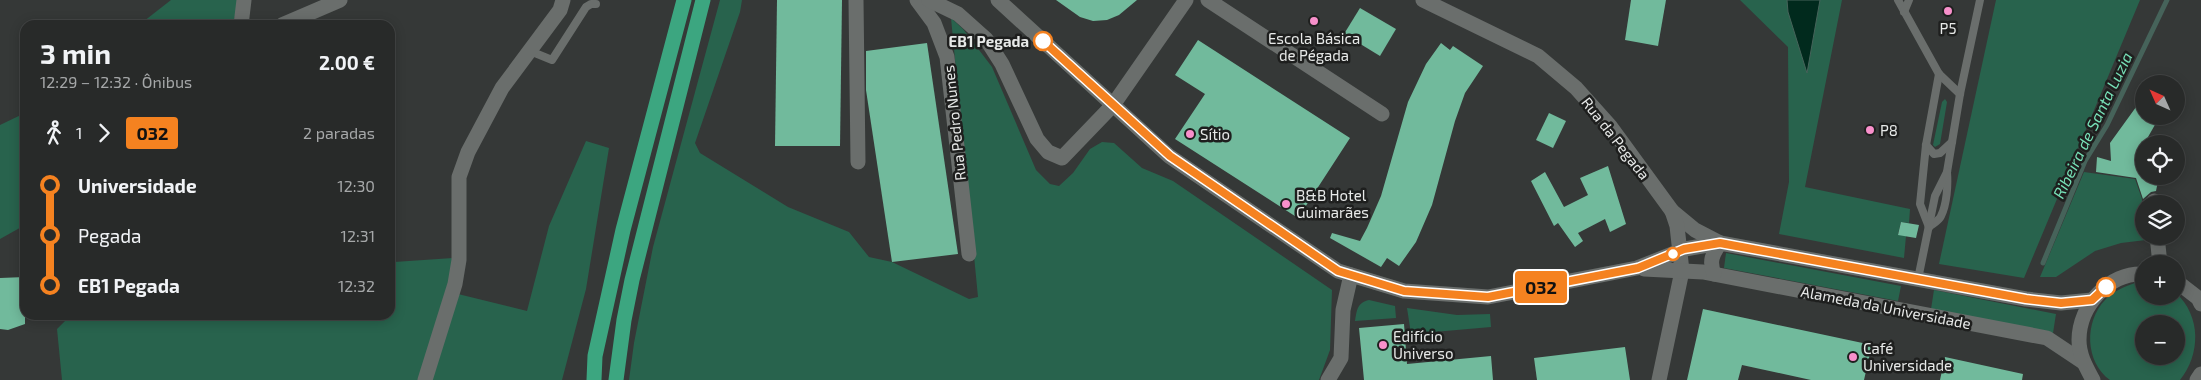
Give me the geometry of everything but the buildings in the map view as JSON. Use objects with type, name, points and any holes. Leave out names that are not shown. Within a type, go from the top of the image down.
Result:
[{"type":"highway","points":[[594,380],[595,356],[623,230],[684,0]]},
{"type":"highway","points":[[616,380],[624,320],[632,280],[703,0]]},
{"type":"street","points":[[242,20],[244,0]]},
{"type":"street","points":[[294,20],[340,0]]},
{"type":"street","points":[[425,380],[456,284],[460,177],[468,152],[502,88],[560,10],[563,0]]},
{"type":"street","points":[[856,0],[858,162]]},
{"type":"street","name":"Rua Pedro Nunes","points":[[917,0],[934,23],[947,57],[969,254]]},
{"type":"street","points":[[929,0],[958,14],[986,38],[1002,64],[1037,139],[1048,152],[1062,158],[1113,105],[1186,0]]},
{"type":"street","points":[[998,0],[1170,156],[1338,271],[1404,291],[1488,297],[1638,268],[1659,261],[1679,245],[1720,243],[2026,299],[2061,303],[2092,300]]},
{"type":"street","points":[[1208,0],[1382,114]]},
{"type":"street","name":"Rua da Pegada","points":[[1423,0],[1538,56],[1576,88],[1610,126],[1672,211]]},
{"type":"street","points":[[1672,211],[1695,230],[1720,243]]},
{"type":"street","points":[[1659,380],[1682,271],[1677,226],[1672,211]]},
{"type":"street","points":[[1714,274],[1711,266],[1711,256],[1720,243]]},
{"type":"street","name":"Alameda da Universidade","points":[[1638,268],[1714,274],[2047,338],[2083,362]]},
{"type":"street","points":[[2093,380],[2083,362],[2079,340],[2082,319],[2092,300],[2106,287],[2120,278],[2135,273]]},
{"type":"street","points":[[1328,380],[1341,358],[1343,310],[1350,275]]},
{"type":"street","points":[[2185,288],[2198,298],[2201,304]]},
{"type":"street","points":[[2198,380],[2201,374]]},
{"type":"lane","points":[[1898,0],[1939,74],[1960,94]]},
{"type":"lane","points":[[1904,12],[1909,0]]},
{"type":"lane","points":[[1918,278],[1935,196],[1946,172],[1980,0]]},
{"type":"lane","points":[[530,51],[552,60],[586,7],[590,4],[596,4]]},
{"type":"lane","points":[[1929,227],[1920,204],[1926,145],[1939,74]]},
{"type":"lane","points":[[1926,145],[1934,154],[1940,153],[1952,142]]},
{"type":"shaded area","points":[[171,0],[241,0],[234,20],[145,20]]},
{"type":"shaded area","points":[[720,0],[742,0],[740,12],[695,143],[700,153],[788,207],[849,232],[869,257],[892,262],[969,299],[978,297],[951,18],[963,29],[992,67],[1036,170],[1050,184],[1059,186],[1073,173],[1090,149],[1102,142],[1114,143],[1142,168],[1173,181],[1332,290],[1330,350],[1319,380],[629,380],[634,343],[653,247]]},
{"type":"shaded area","points":[[1740,0],[1842,0],[1805,187],[1910,209],[1909,223],[1901,222],[1898,234],[1906,236],[1904,258],[1779,234],[1789,182],[1788,47]]},
{"type":"shaded area","points":[[1787,0],[1820,0],[1807,73],[1788,12]]},
{"type":"shaded area","points":[[1996,0],[2140,0],[2024,278],[1939,264]]},
{"type":"shaded area","points":[[1945,99],[1947,102],[1940,144],[1935,147],[1933,145],[1942,102]]},
{"type":"shaded area","points":[[20,115],[20,228],[0,239],[0,125]]},
{"type":"shaded area","points":[[586,141],[609,148],[586,289],[562,380],[62,380],[57,329],[66,320],[395,320],[395,262],[453,258],[458,294],[527,311],[549,226]]},
{"type":"shaded area","points":[[2084,172],[2135,179],[2135,185],[2137,185],[2141,195],[2135,195],[2135,241],[2121,243],[2095,251],[2056,277],[2040,277]]},
{"type":"shaded area","points":[[1726,253],[1901,286],[1898,301],[1724,268]]},
{"type":"shaded area","points":[[2135,283],[2135,305],[2185,304],[2194,324],[2195,347],[2187,370],[2180,380],[2110,380],[2102,372],[2092,353],[2090,342],[2093,319],[2105,300],[2119,290]]},
{"type":"shaded area","points":[[1934,290],[2056,314],[2053,333],[1931,309]]},
{"type":"shaded area","points":[[1369,300],[1395,306],[1396,318],[1355,321],[1360,305]]},
{"type":"shaded area","points":[[1407,308],[1457,315],[1490,314],[1491,327],[1411,334]]},
{"type":"waterway","name":"Ribeira de Santa Luzia","points":[[2043,263],[2085,161],[2107,125],[2167,0]]},
{"type":"bus line","name":"032","points":[[1043,41],[1170,156],[1257,217],[1338,271],[1404,291],[1488,297],[1638,268],[1659,261],[1684,249],[1720,243],[2026,299],[2061,303],[2092,300],[2106,287]]},
{"type":"place","name":"P5","points":[[1948,11]]},
{"type":"place","name":"Escola Básica de Pégada","points":[[1314,21]]},
{"type":"place","name":"EB1 Pegada","points":[[1043,41]]},
{"type":"place","name":"P8","points":[[1870,130]]},
{"type":"place","name":"Sítio","points":[[1190,134]]},
{"type":"place","name":"B&B Hotel Guimarães","points":[[1286,204]]},
{"type":"place","name":"Edifício Universo","points":[[1383,345]]},
{"type":"place","name":"Café Universidade","points":[[1853,357]]}]
